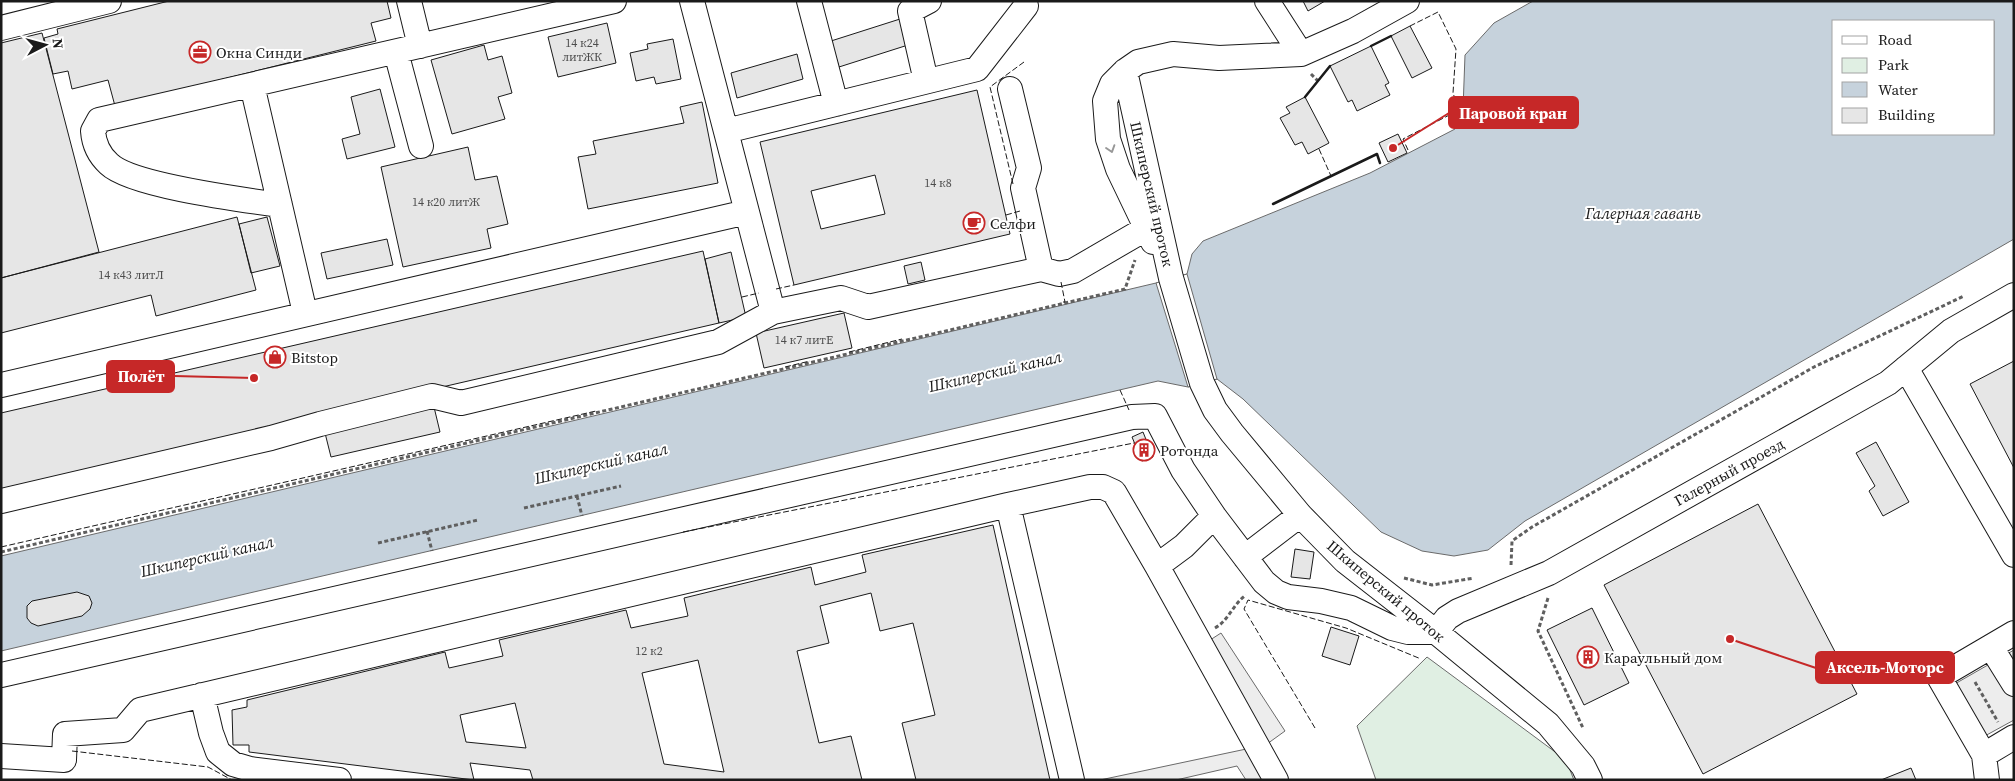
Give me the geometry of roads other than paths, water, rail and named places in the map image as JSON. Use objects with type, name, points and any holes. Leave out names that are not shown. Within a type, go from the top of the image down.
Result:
[{"type":"street","points":[[1,28],[53,8],[109,1]]},
{"type":"street","points":[[409,1],[420,46]]},
{"type":"street","points":[[280,205],[224,198],[138,179],[110,166],[97,150],[93,131],[99,120],[614,1]]},
{"type":"street","points":[[692,1],[773,312]]},
{"type":"street","points":[[809,1],[836,104]]},
{"type":"street","points":[[926,81],[910,11],[929,1]]},
{"type":"street","points":[[1267,1],[1306,63]]},
{"type":"street","points":[[1125,71],[1138,62],[1173,54],[1306,63],[1353,31],[1406,1]]},
{"type":"street","points":[[726,131],[976,69],[1026,6]]},
{"type":"street","points":[[396,52],[421,146]]},
{"type":"street","name":"Шкиперский проток","points":[[1125,71],[1112,84],[1105,101],[1108,138],[1118,169],[1171,278]]},
{"type":"street","name":"Шкиперский проток","points":[[1125,71],[1171,278],[1202,383],[1215,410],[1300,515],[1345,561],[1436,632],[1548,724],[1583,766],[1590,780]]},
{"type":"street","points":[[252,85],[305,313]]},
{"type":"street","points":[[1010,89],[1029,168],[1023,188],[1041,269]]},
{"type":"street","points":[[1,385],[747,212]]},
{"type":"street","points":[[1,501],[272,438],[432,396],[462,403],[718,342],[773,312],[841,298],[868,307],[1041,269],[1059,274],[1073,271],[1147,228]]},
{"type":"street","name":"Галерный проезд","points":[[1436,632],[1447,618],[1507,579],[1549,572],[1888,383],[1951,331],[2014,295]]},
{"type":"street","points":[[1906,368],[2014,555]]},
{"type":"street","points":[[1,675],[1132,417],[1155,416],[1183,470],[1214,516],[1264,582],[1276,592],[1288,597],[1321,601],[1351,608],[1392,628],[1408,632],[1436,632]]},
{"type":"street","points":[[1,756],[64,760],[66,734],[123,730],[140,710],[1008,505],[1090,487],[1103,487],[1114,492],[1276,780]]},
{"type":"street","points":[[1008,505],[1072,780]]},
{"type":"street","points":[[1245,558],[1300,515]]},
{"type":"street","points":[[1157,566],[1184,546],[1214,516]]},
{"type":"street","points":[[1987,780],[1984,755],[1939,676],[2014,633]]},
{"type":"street","points":[[1991,647],[2014,684]]},
{"type":"street","points":[[202,695],[211,733],[218,752],[233,764],[250,769],[339,780]]},
{"type":"street","points":[[1984,755],[2011,738]]},
{"type":"water","name":"Галерная гавань","points":[[1533,1],[2014,1],[2014,239],[1525,521],[1488,550],[1454,556],[1422,551],[1381,532],[1243,399],[1217,379],[1188,387],[1158,381],[1,651],[1,556],[1156,283],[1187,274],[1192,254],[1203,241],[1370,173],[1455,129],[1463,109],[1465,55],[1494,23]]},
{"type":"place","name":"Окна Синди","points":[[200,52]]},
{"type":"place","name":"Паровой кран","points":[[1393,148]]},
{"type":"place","name":"Селфи","points":[[974,223]]},
{"type":"place","name":"Bitstop","points":[[275,357]]},
{"type":"place","name":"Полёт","points":[[254,378]]},
{"type":"place","name":"Ротонда","points":[[1144,450]]},
{"type":"place","name":"Аксель-Моторс","points":[[1730,639]]},
{"type":"place","name":"Караульный дом","points":[[1588,657]]},
{"type":"water label","name":"Шкиперский канал","points":[[995,371]]},
{"type":"water label","name":"Шкиперский канал","points":[[601,463]]},
{"type":"water label","name":"Шкиперский канал","points":[[207,556]]}]
